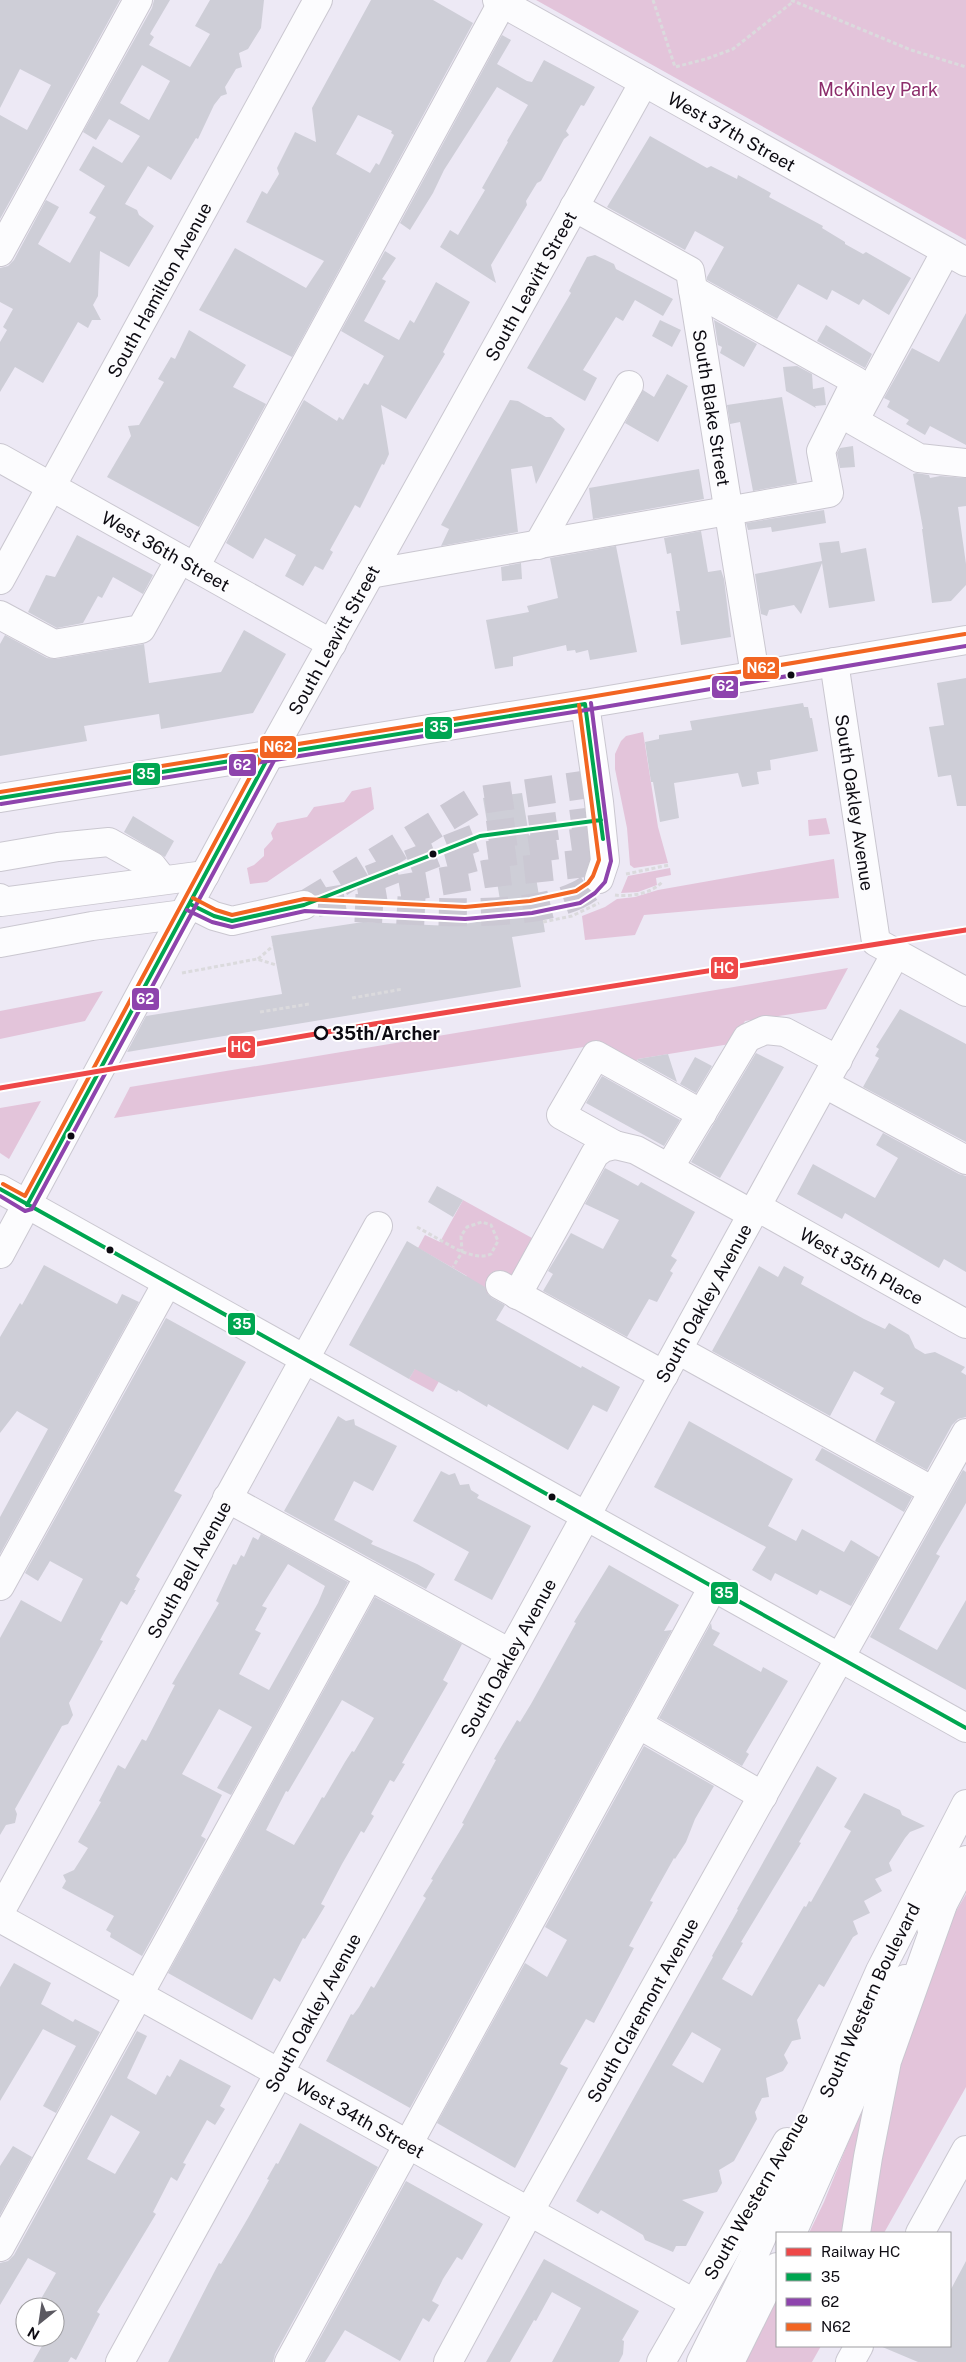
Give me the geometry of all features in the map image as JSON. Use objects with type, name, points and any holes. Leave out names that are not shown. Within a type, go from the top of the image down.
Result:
[{"type":"street","points":[[0,252],[138,0]]},
{"type":"street","name":"South Hamilton Avenue","points":[[0,580],[318,0]]},
{"type":"street","points":[[0,615],[54,644],[142,629],[188,563],[500,1]]},
{"type":"street","name":"West 37th Street","points":[[500,1],[956,257]]},
{"type":"street","name":"South Leavitt Street","points":[[0,1254],[270,754],[644,82]]},
{"type":"street","name":"South Blake Street","points":[[574,208],[690,271],[755,675]]},
{"type":"street","points":[[956,257],[854,421],[919,458],[966,463]]},
{"type":"street","points":[[370,574],[828,493],[821,451],[856,381],[693,290]]},
{"type":"street","points":[[538,545],[628,385]]},
{"type":"street","name":"West 36th Street","points":[[0,458],[332,644]]},
{"type":"street","points":[[0,798],[966,640]]},
{"type":"street","name":"South Oakley Avenue","points":[[120,2362],[825,1084],[838,1060],[886,948],[834,662]]},
{"type":"street","points":[[584,704],[599,802],[605,860],[611,883]]},
{"type":"street","points":[[0,857],[58,847],[109,842],[152,866],[163,880]]},
{"type":"street","points":[[0,898],[1,902],[205,875]]},
{"type":"street","points":[[0,943],[187,909],[232,921],[304,905]]},
{"type":"street","points":[[886,948],[966,992]]},
{"type":"street","points":[[669,1168],[747,1038],[765,1030],[785,1032],[838,1060]]},
{"type":"street","name":"West 35th Place","points":[[702,1114],[596,1055],[561,1115],[615,1145],[636,1150],[966,1324]]},
{"type":"street","points":[[825,1084],[966,1160]]},
{"type":"street","points":[[615,1145],[603,1148],[594,1154],[509,1290],[664,1375]]},
{"type":"street","points":[[0,1189],[966,1728]]},
{"type":"street","name":"South Bell Avenue","points":[[0,1912],[303,1359],[378,1226]]},
{"type":"street","points":[[0,1586],[167,1283]]},
{"type":"street","points":[[678,1350],[933,1491]]},
{"type":"street","name":"South Claremont Avenue","points":[[448,2362],[529,2212],[966,1433]]},
{"type":"street","points":[[227,1498],[510,1653]]},
{"type":"street","points":[[0,2248],[369,1576]]},
{"type":"street","points":[[288,2362],[713,1587]]},
{"type":"street","points":[[638,1724],[763,1796]]},
{"type":"street","name":"South Western Boulevard","points":[[701,2362],[753,2257],[880,1971],[966,1804]]},
{"type":"street","name":"South Western Boulevard","points":[[792,2232],[903,1982],[966,1860]]},
{"type":"street","points":[[856,2232],[868,2157],[888,2061],[942,1907]]},
{"type":"street","name":"West 34th Street","points":[[0,1918],[694,2303]]},
{"type":"street","name":"South Western Avenue","points":[[661,2362],[853,2031]]},
{"type":"street","points":[[921,2232],[966,2150]]},
{"type":"street","points":[[730,2362],[776,2269]]},
{"type":"street","points":[[841,2362],[843,2347]]},
{"type":"street","points":[[850,2362],[858,2347]]},
{"type":"path","points":[[653,0],[675,67],[706,59],[733,49],[793,1],[911,50],[966,66]]},
{"type":"path","points":[[611,883],[669,865]]},
{"type":"path","points":[[611,883],[632,896],[658,888],[663,882]]},
{"type":"path","points":[[257,959],[273,946]]},
{"type":"path","points":[[182,973],[257,959],[276,965]]},
{"type":"path","points":[[352,998],[403,989]]},
{"type":"path","points":[[260,1012],[309,1004]]},
{"type":"path","points":[[417,1227],[462,1252],[478,1256],[491,1254],[498,1241],[491,1225],[482,1222],[467,1227],[462,1236],[462,1252],[453,1267]]},
{"type":"green space","name":"McKinley Park","points":[[536,0],[966,0],[966,240]]},
{"type":"green space","points":[[643,732],[658,827],[668,863],[634,868],[630,865],[627,828],[615,769],[615,754],[621,741],[626,736]]},
{"type":"green space","points":[[371,787],[374,809],[267,882],[250,884],[247,868],[254,865],[264,856],[264,849],[273,839],[271,833],[277,823],[307,817],[314,807],[344,802],[352,791]]},
{"type":"green space","points":[[826,818],[830,834],[809,836],[808,820]]},
{"type":"green space","points":[[834,859],[839,898],[644,915],[635,935],[585,940],[582,916],[605,907],[617,899]]},
{"type":"green space","points":[[670,868],[671,875],[656,878],[657,885],[638,892],[621,893],[628,876]]},
{"type":"green space","points":[[848,968],[826,1009],[745,1021],[730,1044],[638,1059],[634,1065],[597,1045],[114,1118],[130,1087]]},
{"type":"green space","points":[[103,991],[85,1021],[0,1039],[0,1011]]},
{"type":"green space","points":[[41,1101],[9,1159],[0,1153],[0,1108]]},
{"type":"green space","points":[[463,1200],[541,1243],[516,1287],[498,1277],[433,1392],[409,1379],[467,1276],[418,1248],[425,1235],[440,1242]]},
{"type":"green space","points":[[966,1894],[966,2087],[885,2232],[809,2232],[852,2133],[951,1920]]},
{"type":"green space","points":[[776,2301],[776,2347],[820,2347],[812,2362],[746,2362]]},
{"type":"building","points":[[0,0],[120,0],[0,219],[0,115],[27,130],[51,85],[20,69],[0,108]]},
{"type":"building","points":[[154,0],[170,0],[150,34],[154,37],[149,45],[190,67],[210,34],[195,26],[210,0],[264,0],[261,28],[248,49],[239,53],[242,67],[236,69],[225,87],[227,94],[221,96],[214,105],[198,139],[196,138],[171,180],[148,166],[125,204],[137,210],[139,215],[154,226],[129,267],[100,251],[98,296],[93,305],[101,320],[92,320],[88,328],[78,322],[43,383],[15,367],[0,392],[0,342],[7,330],[3,327],[13,309],[0,302],[0,268],[8,266],[14,260],[46,200],[59,207],[38,244],[70,263],[96,217],[89,213],[105,186],[79,170],[93,146],[122,163],[140,136],[109,119],[96,140],[83,132],[152,8]],"holes":[[[142,65],[170,81],[149,120],[120,103]]]},
{"type":"building","points":[[371,0],[433,0],[473,23],[292,357],[199,310],[235,248],[306,288],[324,261],[246,222],[262,191],[267,194],[279,174],[277,168],[295,132],[316,142],[312,108]],"holes":[[[358,115],[392,131],[391,133],[394,135],[379,165],[376,163],[370,173],[336,154]]]},
{"type":"building","points":[[502,35],[511,40],[497,64],[527,81],[532,82],[544,60],[595,87],[584,106],[581,105],[566,131],[569,135],[564,139],[541,181],[537,183],[526,201],[527,205],[491,265],[496,283],[440,247],[450,230],[458,235],[485,190],[482,188],[528,105],[497,87],[444,170],[433,193],[410,230],[400,223]]},
{"type":"building","points":[[650,136],[707,168],[711,166],[737,179],[738,175],[771,193],[769,197],[823,226],[822,228],[845,242],[845,244],[863,254],[866,252],[911,278],[889,315],[863,299],[859,305],[832,290],[827,300],[798,284],[777,319],[707,280],[724,247],[695,231],[685,250],[607,207]]},
{"type":"building","points":[[385,251],[396,258],[382,279],[386,281],[364,321],[399,340],[410,320],[414,323],[436,282],[470,302],[443,352],[445,354],[406,419],[381,405],[389,454],[360,508],[355,505],[330,550],[333,552],[323,570],[315,566],[303,586],[285,576],[296,555],[265,538],[253,559],[226,543],[304,400],[337,421],[339,417],[343,420],[364,383],[368,385],[384,356],[341,331]]},
{"type":"building","points":[[595,255],[614,264],[616,269],[673,299],[663,316],[635,300],[623,321],[616,317],[583,370],[597,378],[585,401],[527,368],[571,293],[569,291],[587,257]]},
{"type":"building","points":[[966,313],[966,445],[930,426],[925,435],[906,424],[909,420],[887,407],[890,401],[884,398],[912,348],[939,362]]},
{"type":"building","points":[[660,320],[681,330],[672,347],[652,336]]},
{"type":"building","points":[[714,320],[757,344],[744,367],[720,353],[722,347],[718,345]]},
{"type":"building","points":[[826,325],[872,354],[865,368],[817,341]]},
{"type":"building","points":[[189,330],[246,365],[233,387],[266,404],[199,527],[107,477],[131,436],[128,426],[139,425],[164,382],[158,379],[171,357],[175,359]]},
{"type":"building","points":[[797,366],[812,374],[813,389],[824,387],[826,405],[815,406],[816,408],[786,391],[783,367]]},
{"type":"building","points":[[667,374],[688,386],[658,442],[625,423],[643,390],[654,397]]},
{"type":"building","points":[[782,397],[797,483],[753,491],[740,422],[730,424],[727,405]]},
{"type":"building","points":[[510,400],[518,401],[546,417],[551,417],[565,429],[536,484],[532,466],[511,469],[518,532],[441,546],[449,529],[441,525]]},
{"type":"building","points":[[853,446],[855,467],[840,468],[837,453],[840,448]]},
{"type":"building","points":[[699,469],[704,499],[593,519],[589,488]]},
{"type":"building","points":[[913,474],[929,475],[930,478],[940,476],[966,478],[966,506],[958,507],[966,564],[966,585],[951,601],[932,603],[923,529]]},
{"type":"building","points":[[824,510],[826,523],[772,532],[771,527],[748,530],[746,523]]},
{"type":"building","points":[[701,531],[708,572],[721,570],[724,579],[731,637],[681,645],[676,611],[680,611],[671,553],[667,554],[664,538]]},
{"type":"building","points":[[77,535],[153,575],[143,594],[113,577],[102,598],[98,596],[83,623],[57,628],[28,612],[46,575],[55,577]]},
{"type":"building","points":[[839,541],[841,553],[866,548],[875,601],[829,608],[822,563],[801,614],[794,605],[769,610],[767,616],[761,614],[755,574],[822,561],[819,543]]},
{"type":"building","points":[[616,546],[637,652],[590,660],[588,650],[576,653],[575,650],[567,651],[566,645],[513,657],[513,666],[495,669],[486,620],[529,612],[527,606],[558,598],[550,558]]},
{"type":"building","points":[[521,563],[522,579],[502,581],[501,567]]},
{"type":"building","points":[[244,630],[286,654],[253,713],[161,729],[159,714],[84,726],[87,741],[0,756],[0,644],[5,635],[47,658],[56,659],[144,644],[149,683],[221,672]]},
{"type":"building","points":[[966,678],[966,806],[957,806],[951,775],[938,777],[929,727],[944,725],[937,683]]},
{"type":"building","points":[[803,703],[804,707],[808,707],[810,718],[812,718],[818,751],[770,760],[771,770],[757,772],[759,784],[742,787],[738,773],[674,783],[679,818],[660,822],[645,742],[659,739],[659,735],[692,730],[690,721]]},
{"type":"building","points":[[522,793],[545,932],[512,937],[521,987],[127,1052],[146,1016],[282,994],[271,936],[363,922],[451,926],[503,918],[483,798]]},
{"type":"building","points":[[133,816],[174,841],[165,857],[124,832]]},
{"type":"building","points":[[900,1009],[966,1044],[966,1142],[863,1087],[879,1058],[875,1056],[879,1049],[876,1047]]},
{"type":"building","points":[[756,1053],[784,1067],[720,1178],[691,1162]]},
{"type":"building","points":[[668,1054],[677,1082],[637,1060],[638,1059]]},
{"type":"building","points":[[695,1057],[712,1066],[696,1093],[680,1084]]},
{"type":"building","points":[[602,1076],[680,1120],[664,1146],[586,1103]]},
{"type":"building","points":[[883,1133],[966,1176],[966,1272],[944,1259],[939,1268],[845,1213],[842,1219],[797,1194],[813,1164],[875,1198],[898,1158],[876,1145]]},
{"type":"building","points":[[605,1168],[638,1186],[641,1182],[695,1212],[671,1256],[677,1260],[670,1271],[673,1273],[657,1302],[649,1299],[627,1337],[543,1291],[553,1274],[548,1271],[571,1233],[603,1249],[619,1220],[585,1204]]},
{"type":"building","points":[[437,1186],[463,1200],[453,1217],[428,1202]]},
{"type":"building","points":[[407,1241],[485,1287],[487,1293],[492,1298],[505,1305],[496,1320],[581,1368],[582,1366],[620,1387],[607,1412],[593,1405],[568,1450],[488,1404],[487,1407],[415,1369],[409,1379],[349,1345]]},
{"type":"building","points":[[44,1265],[117,1304],[122,1294],[139,1302],[0,1554],[0,1517],[48,1429],[17,1411],[0,1433],[0,1337],[20,1303],[22,1305]]},
{"type":"building","points":[[759,1266],[778,1277],[784,1266],[804,1277],[801,1284],[864,1319],[885,1329],[889,1323],[909,1335],[915,1348],[925,1354],[935,1352],[965,1367],[961,1372],[966,1375],[966,1417],[958,1419],[952,1425],[927,1470],[875,1441],[895,1402],[880,1394],[884,1388],[854,1371],[830,1416],[712,1351]]},
{"type":"building","points":[[166,1318],[246,1362],[174,1491],[182,1495],[136,1576],[140,1579],[134,1590],[136,1590],[127,1605],[121,1601],[100,1640],[103,1641],[69,1703],[73,1715],[68,1724],[62,1726],[15,1809],[17,1814],[15,1823],[6,1825],[0,1835],[0,1638],[21,1600],[61,1622],[83,1579],[50,1561],[38,1581],[25,1573]]},
{"type":"building","points":[[338,1416],[346,1421],[354,1419],[355,1425],[397,1446],[373,1491],[354,1481],[334,1520],[373,1541],[371,1544],[435,1574],[426,1589],[284,1511]]},
{"type":"building","points":[[689,1421],[793,1479],[768,1526],[796,1541],[802,1529],[844,1552],[851,1540],[879,1557],[851,1606],[820,1590],[817,1595],[775,1573],[771,1581],[752,1570],[766,1547],[654,1487]]},
{"type":"building","points":[[822,1448],[912,1497],[904,1512],[815,1460]]},
{"type":"building","points":[[963,1470],[966,1472],[966,1503],[936,1554],[940,1556],[899,1629],[937,1650],[966,1600],[966,1690],[870,1637]]},
{"type":"building","points":[[441,1471],[449,1475],[455,1473],[460,1485],[469,1484],[471,1490],[479,1495],[477,1498],[531,1526],[492,1600],[454,1580],[469,1552],[413,1521]]},
{"type":"building","points":[[261,1534],[348,1582],[231,1795],[217,1788],[252,1727],[219,1709],[182,1774],[222,1795],[201,1836],[206,1839],[142,1956],[110,1937],[111,1933],[106,1930],[114,1916],[62,1888],[66,1881],[63,1875],[74,1870],[88,1848],[78,1842],[101,1802],[99,1801],[118,1765],[125,1769],[142,1739],[146,1741],[175,1685],[172,1684],[219,1603],[216,1601],[233,1564],[236,1565],[241,1555],[244,1557],[253,1537],[258,1540]],"holes":[[[288,1564],[325,1586],[318,1603],[269,1690],[239,1674],[261,1633],[255,1630],[267,1608],[262,1606]]]},
{"type":"building","points":[[609,1565],[679,1605],[664,1631],[672,1630],[410,2108],[326,2061],[351,2014],[353,2015],[359,2007],[371,1986],[374,1988],[426,1898],[423,1896],[433,1880],[431,1879],[464,1824],[462,1823],[496,1760],[494,1759],[517,1720],[520,1722],[531,1704],[576,1623],[574,1622]]},
{"type":"building","points":[[375,1597],[462,1644],[443,1680],[448,1683],[402,1763],[405,1764],[394,1782],[390,1780],[371,1814],[374,1816],[364,1833],[361,1831],[321,1904],[325,1906],[305,1939],[303,1938],[280,1982],[274,1978],[252,2020],[168,1973]],"holes":[[[342,1700],[374,1718],[324,1798],[322,1797],[294,1845],[266,1830],[286,1791],[288,1792]]]},
{"type":"building","points":[[711,1623],[712,1629],[720,1633],[713,1645],[761,1672],[763,1667],[788,1681],[746,1752],[749,1754],[742,1766],[659,1718]]},
{"type":"building","points":[[644,1746],[714,1786],[695,1819],[686,1842],[674,1858],[650,1901],[653,1902],[629,1946],[634,1948],[594,2023],[586,2019],[560,2064],[568,2068],[515,2168],[437,2123],[525,1963],[547,1977],[567,1940],[545,1927]]},
{"type":"building","points":[[817,1766],[837,1778],[799,1842],[801,1843],[741,1942],[743,1943],[722,1979],[752,1996],[804,1906],[806,1907],[809,1901],[811,1902],[851,1831],[844,1827],[864,1793],[900,1810],[902,1815],[925,1826],[910,1832],[905,1838],[889,1863],[892,1871],[875,1879],[882,1891],[864,1901],[870,1913],[853,1921],[858,1934],[853,1937],[824,1987],[819,1984],[797,2020],[801,2039],[792,2041],[784,2055],[788,2063],[783,2071],[766,2078],[769,2097],[762,2098],[755,2112],[757,2119],[734,2161],[719,2170],[722,2183],[717,2192],[682,2200],[704,2212],[686,2246],[676,2246],[673,2252],[645,2240],[643,2235],[601,2210],[598,2214],[576,2201],[713,1957],[737,1909]],"holes":[[[692,2032],[721,2049],[703,2083],[672,2065]]]},
{"type":"building","points":[[14,1963],[51,1983],[41,2004],[73,2022],[75,2019],[100,2032],[56,2113],[43,2106],[76,2046],[43,2029],[0,2101],[0,1987]]},
{"type":"building","points":[[137,2031],[147,2036],[127,2078],[156,2095],[167,2075],[170,2077],[180,2059],[231,2086],[220,2106],[225,2109],[215,2125],[207,2120],[183,2163],[186,2164],[177,2181],[171,2177],[153,2212],[156,2214],[97,2312],[100,2314],[76,2360],[71,2357],[68,2362],[33,2362],[41,2347],[65,2347],[65,2297],[42,2297],[56,2273],[28,2258],[0,2305],[0,2263],[8,2261],[14,2255]],"holes":[[[111,2115],[140,2132],[115,2174],[87,2159]]]},
{"type":"building","points":[[300,2123],[378,2167],[275,2354],[273,2362],[168,2362],[219,2263],[221,2264],[248,2218],[269,2180],[267,2179],[276,2163],[278,2164]]},
{"type":"building","points":[[13,2146],[32,2157],[0,2215],[0,2166]]},
{"type":"building","points":[[406,2181],[483,2224],[462,2260],[457,2257],[443,2279],[432,2301],[439,2305],[429,2322],[423,2318],[400,2361],[345,2330],[325,2362],[307,2362]]},
{"type":"building","points":[[544,2259],[639,2311],[622,2340],[624,2341],[623,2354],[619,2362],[552,2362],[581,2308],[552,2292],[510,2362],[486,2362]]},
{"type":"building","points":[[966,2261],[966,2362],[918,2362],[882,2347],[951,2347],[951,2289]]},
{"type":"tunnel","points":[[304,905],[474,801],[596,783]]},
{"type":"tunnel","points":[[370,879],[480,836],[601,820]]},
{"type":"tunnel","points":[[447,865],[481,856],[603,839]]},
{"type":"tunnel","points":[[317,903],[485,874],[605,861]]},
{"type":"tunnel","points":[[355,908],[447,912],[484,912],[520,909],[553,904],[580,894],[599,879]]},
{"type":"rail line","name":"HC","points":[[0,1088],[374,1024],[966,930]]},
{"type":"transit line","name":"N62","points":[[0,792],[584,698],[965,634]]},
{"type":"transit line","name":"62","points":[[1,804],[586,710],[966,646]]},
{"type":"transit line","name":"62","points":[[187,910],[212,922],[232,927],[305,911],[465,919],[532,913],[580,903],[595,893],[605,882],[611,861],[591,703]]},
{"type":"transit line","name":"35","points":[[585,704],[603,839]]},
{"type":"transit line","name":"35","points":[[0,798],[585,704]]},
{"type":"transit line","name":"N62","points":[[193,898],[216,910],[232,915],[304,899],[465,907],[530,901],[576,891],[588,883],[599,860],[579,705]]},
{"type":"transit line","name":"N62","points":[[3,1184],[25,1196],[264,751]]},
{"type":"transit line","name":"35","points":[[27,1205],[270,754]]},
{"type":"transit line","name":"62","points":[[0,1196],[25,1211],[32,1209],[276,757]]},
{"type":"transit line","name":"35","points":[[190,904],[214,916],[232,921],[304,905],[480,836],[601,820]]},
{"type":"transit line","name":"35","points":[[0,1189],[966,1728]]},
{"type":"place","name":"35th/Archer","points":[[321,1033]]}]
